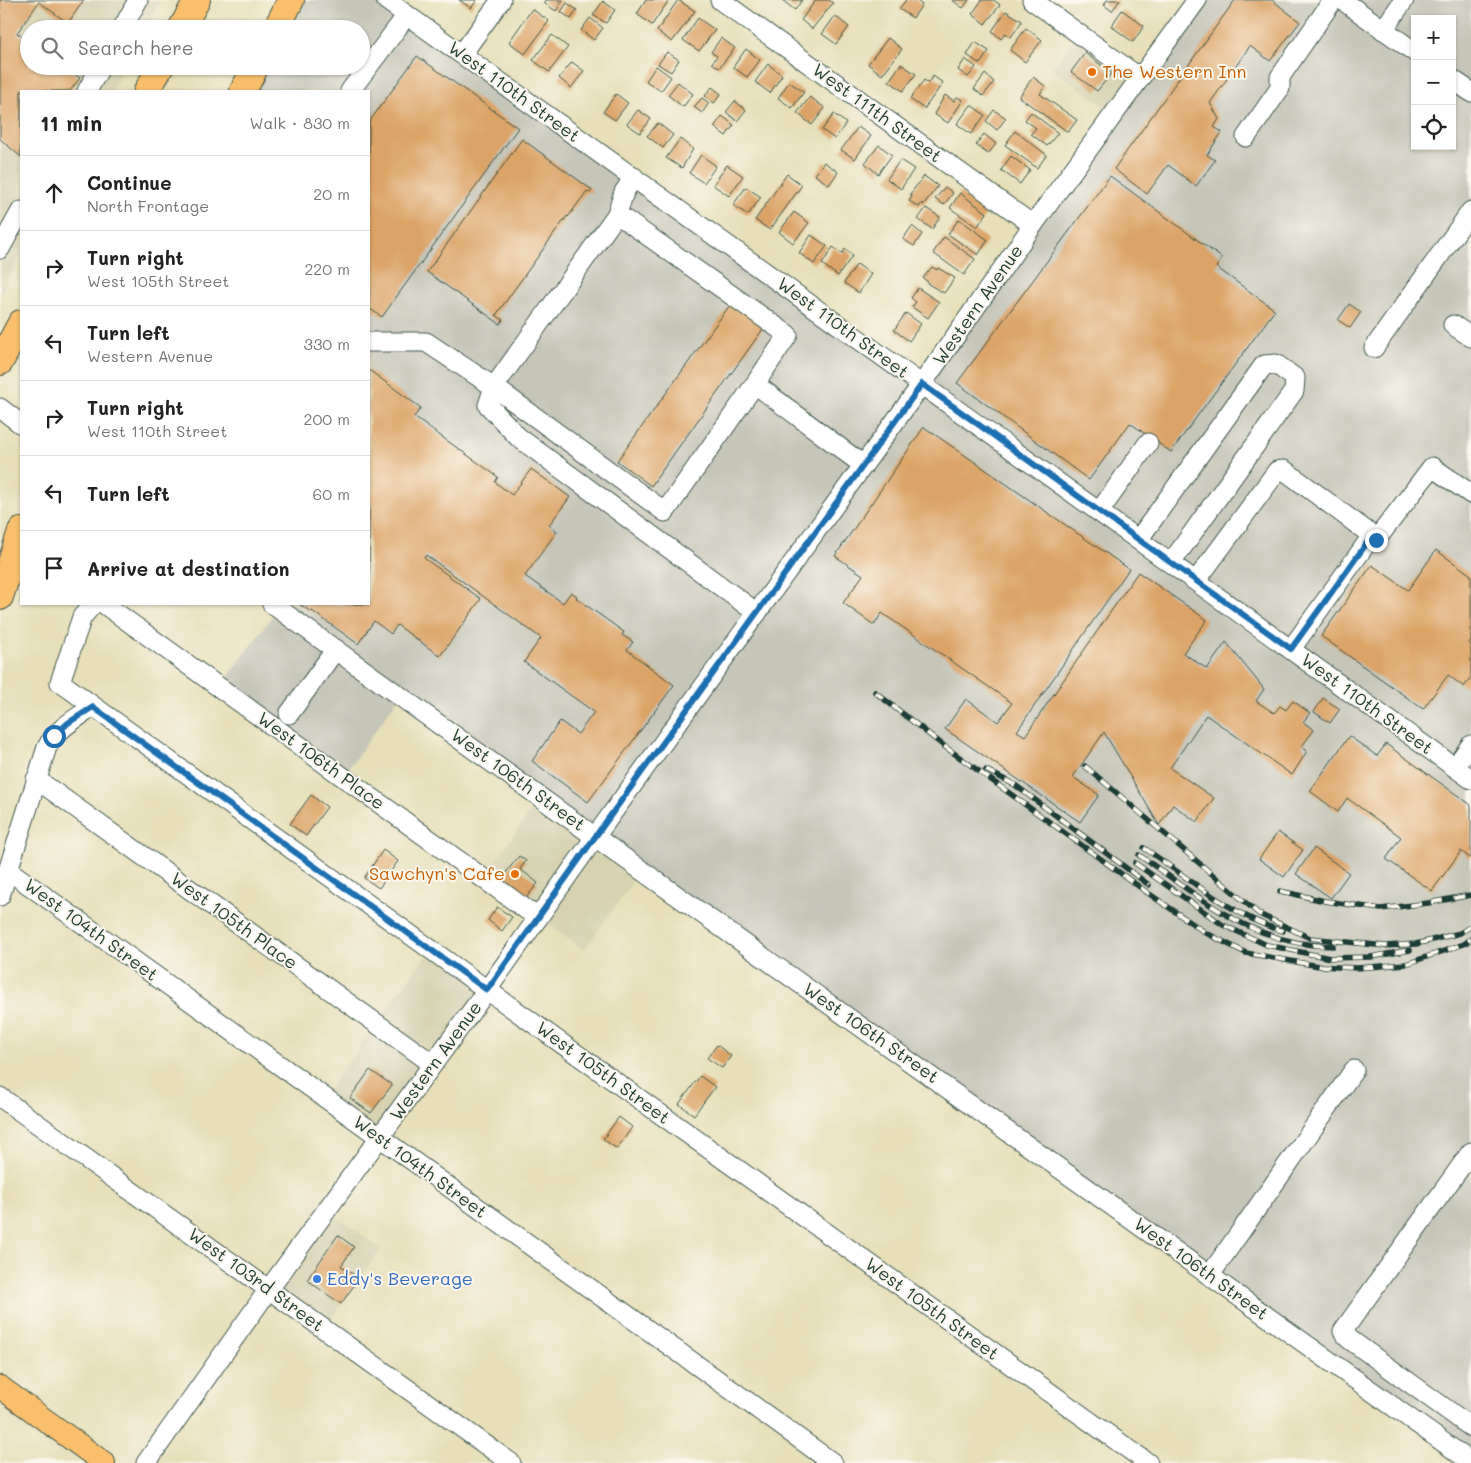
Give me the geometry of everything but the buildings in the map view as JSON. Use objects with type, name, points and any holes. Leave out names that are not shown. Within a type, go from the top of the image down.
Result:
[{"type":"highway","points":[[186,20],[197,0]]},
{"type":"highway","points":[[281,20],[291,0]]},
{"type":"highway","points":[[148,90],[156,75]]},
{"type":"highway","points":[[244,90],[251,75]]},
{"type":"highway","points":[[0,362],[20,325]]},
{"type":"highway","points":[[0,566],[20,520]]},
{"type":"highway","points":[[0,597],[20,534]]},
{"type":"main road","points":[[0,1387],[104,1463]]},
{"type":"street","points":[[127,20],[138,0]]},
{"type":"street","name":"West 110th Street","points":[[386,0],[1471,779]]},
{"type":"street","points":[[462,54],[501,0]]},
{"type":"street","name":"West 111th Street","points":[[720,0],[1033,225]]},
{"type":"street","points":[[1032,0],[1140,78]]},
{"type":"street","name":"Western Avenue","points":[[146,1463],[269,1289],[487,990],[922,384],[1033,225],[1197,0]]},
{"type":"street","points":[[1246,137],[1280,88],[1280,77],[1333,0]]},
{"type":"street","points":[[1342,0],[1411,49]]},
{"type":"street","points":[[1383,30],[1404,0]]},
{"type":"street","points":[[370,64],[407,14]]},
{"type":"street","points":[[88,90],[96,75]]},
{"type":"street","points":[[351,90],[362,75]]},
{"type":"street","points":[[1456,82],[1471,92]]},
{"type":"street","points":[[634,177],[624,192],[617,214],[494,387],[488,405],[518,437],[757,613]]},
{"type":"street","points":[[1374,348],[1471,211]]},
{"type":"street","points":[[0,249],[20,213]]},
{"type":"street","points":[[370,342],[426,342],[494,387],[665,512],[788,335],[617,214]]},
{"type":"street","points":[[1453,325],[1471,337]]},
{"type":"street","points":[[1138,540],[1264,365],[1276,364],[1295,378],[1294,391],[1170,563]]},
{"type":"street","points":[[755,384],[863,465]]},
{"type":"street","points":[[0,408],[20,423]]},
{"type":"street","points":[[1099,512],[1148,443]]},
{"type":"street","points":[[1369,540],[1376,540],[1432,467],[1471,494]]},
{"type":"street","points":[[1196,581],[1277,471],[1284,470],[1369,533],[1369,540],[1291,649]]},
{"type":"street","name":"West 105th Street","points":[[93,605],[82,617],[60,682],[1148,1463]]},
{"type":"street","name":"West 106th Place","points":[[105,605],[538,918]]},
{"type":"street","name":"West 106th Street","points":[[273,605],[595,837],[1471,1462]]},
{"type":"street","points":[[289,714],[336,649]]},
{"type":"street","points":[[0,896],[44,753],[54,736],[68,723],[93,707]]},
{"type":"street","points":[[1455,767],[1471,745]]},
{"type":"street","name":"West 105th Place","points":[[36,779],[433,1064]]},
{"type":"street","name":"West 104th Street","points":[[8,870],[832,1463]]},
{"type":"street","points":[[1210,1275],[1354,1070]]},
{"type":"street","name":"West 103rd Street","points":[[0,1097],[511,1463]]},
{"type":"street","points":[[1471,1152],[1343,1331],[1349,1339],[1471,1427]]},
{"type":"shaded area","points":[[0,0],[160,0],[150,20],[20,20],[20,75],[119,75],[112,90],[20,90],[20,257],[0,294]]},
{"type":"shaded area","points":[[292,0],[386,0],[922,384],[1197,0],[1471,0],[1471,1462],[400,696],[343,776],[220,688],[278,608],[274,605],[370,605],[370,90],[245,90],[252,75],[370,75],[370,20],[282,20]]},
{"type":"shaded area","points":[[1078,33],[1140,78],[1115,113],[1052,69]]},
{"type":"shaded area","points":[[541,797],[641,870],[584,950],[483,878]]},
{"type":"shaded area","points":[[430,950],[487,990],[379,1138],[323,1097]]},
{"type":"shaded area","points":[[327,1209],[381,1249],[324,1329],[269,1289]]},
{"type":"railway","points":[[875,692],[944,746],[1148,893],[1206,933],[1246,953],[1319,966],[1357,968],[1406,964],[1464,944],[1471,939]]},
{"type":"railway","points":[[1085,766],[1259,914],[1310,938],[1385,946],[1416,944],[1460,933],[1471,926]]},
{"type":"railway","points":[[986,770],[1015,785],[1149,885]]},
{"type":"railway","points":[[1144,848],[1229,907],[1265,925],[1283,931]]},
{"type":"railway","points":[[1139,855],[1207,903],[1253,929],[1278,938],[1305,944],[1333,946]]},
{"type":"railway","points":[[1135,863],[1223,925],[1267,945],[1330,958],[1371,957],[1410,950]]},
{"type":"railway","points":[[1280,891],[1325,901],[1381,909],[1471,895]]},
{"type":"place","name":"The Western Inn","points":[[1092,72]]},
{"type":"place","name":"Sawchyn's Cafe","points":[[515,874]]},
{"type":"place","name":"Eddy's Beverage","points":[[317,1279]]},
{"type":"route","points":[[54,736],[68,723],[93,707],[487,990],[922,384],[1291,649],[1369,540],[1376,540]]}]
